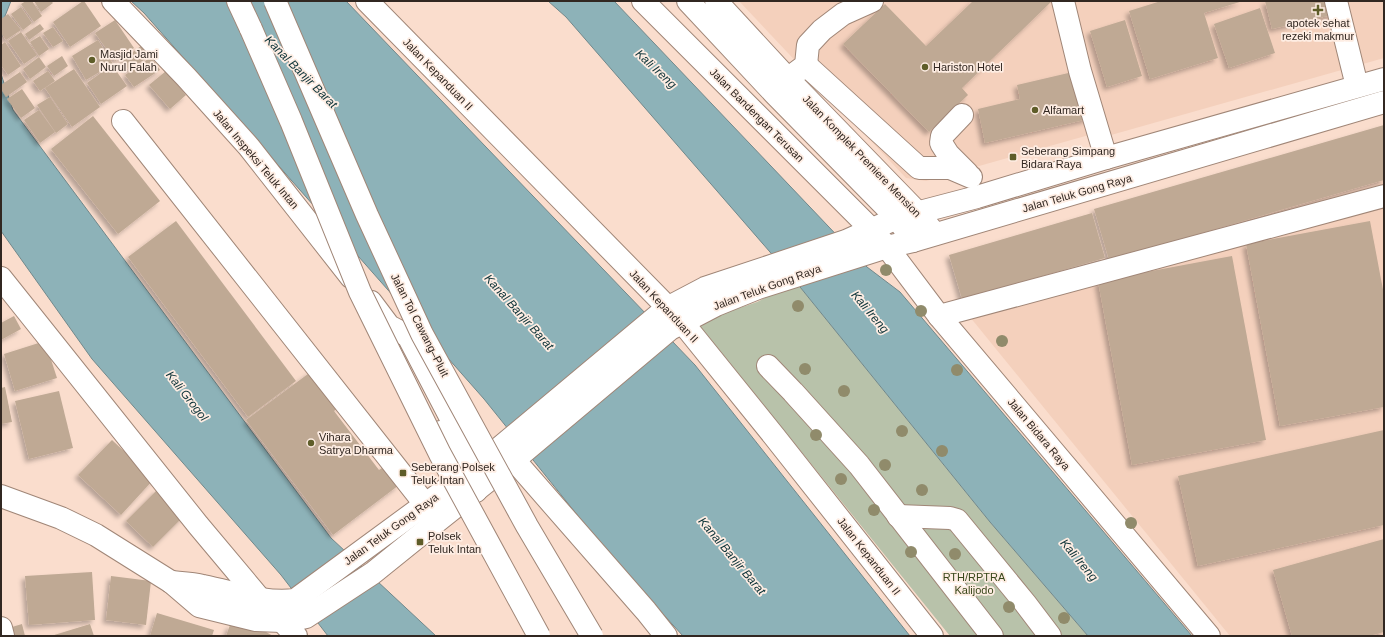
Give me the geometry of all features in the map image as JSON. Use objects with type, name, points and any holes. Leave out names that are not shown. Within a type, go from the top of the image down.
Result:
[{"type":"main road","name":"Jalan Inspeksi Teluk Intan","points":[[113,1],[186,77],[250,147],[389,326],[393,347],[444,441],[477,477]]},
{"type":"main road","points":[[238,1],[291,121],[360,292],[440,454],[539,636]]},
{"type":"main road","name":"Jalan Tol Cawang–Pluit","points":[[275,1],[366,215],[422,334],[527,526],[592,636]]},
{"type":"main road","name":"Jalan Kepanduan II","points":[[367,1],[669,319],[779,442],[932,636]]},
{"type":"main road","name":"Jalan Bandengan Terusan","points":[[643,1],[871,229]]},
{"type":"main road","name":"Jalan Komplek Premiere Mension","points":[[688,1],[917,212],[934,234]]},
{"type":"main road","name":"Jalan Komplek Premiere Mension","points":[[716,1],[781,86],[897,218],[913,241]]},
{"type":"main road","points":[[781,86],[806,65],[808,45],[822,30],[843,14],[872,1]]},
{"type":"main road","points":[[1063,1],[1080,71],[1106,158]]},
{"type":"main road","points":[[1336,1],[1363,108]]},
{"type":"main road","points":[[806,65],[919,168],[950,168],[974,187]]},
{"type":"main road","name":"Jalan Teluk Gong Raya","points":[[853,249],[871,229],[897,218],[917,212],[974,187],[1106,158],[1384,79]]},
{"type":"main road","name":"Jalan Teluk Gong Raya","points":[[1,496],[62,518],[89,532],[171,582],[199,606],[289,628],[301,608],[355,555],[425,504],[477,477],[516,450],[705,288],[782,272],[853,249],[887,248],[913,241],[1384,102]]},
{"type":"main road","points":[[962,115],[942,136],[941,143],[974,187]]},
{"type":"main road","points":[[123,121],[425,504]]},
{"type":"main road","points":[[939,316],[1384,196]]},
{"type":"main road","name":"Jalan Bidara Raya","points":[[871,229],[939,316],[1209,636]]},
{"type":"main road","points":[[1,278],[256,599],[269,607],[289,628]]},
{"type":"main road","points":[[768,366],[794,392],[859,465],[992,636]]},
{"type":"main road","points":[[516,450],[666,636]]},
{"type":"main road","name":"Jalan Teluk Gong Raya","points":[[171,582],[202,585],[256,599],[283,601],[301,608],[372,573],[477,477]]},
{"type":"main road","points":[[898,516],[950,518],[957,520],[1050,636]]},
{"type":"main road","points":[[1,628],[3,636]]},
{"type":"shaded area","points":[[739,1],[1055,1],[1089,135],[926,181],[906,178]]},
{"type":"shaded area","points":[[1070,1],[1384,1],[1384,58],[1104,137]]},
{"type":"shaded area","points":[[1384,174],[1384,636],[1230,636],[961,306]]},
{"type":"green space","name":"RTH/RPTRA Kalijodo","points":[[796,282],[990,522],[1088,636],[950,636],[700,326],[719,315],[757,302]]},
{"type":"water","points":[[1,1],[11,1],[5,16],[1,41]]},
{"type":"water","name":"Kanal Banjir Barat","points":[[131,1],[346,1],[695,365],[910,636],[683,636],[611,557],[484,399],[144,13]]},
{"type":"water","name":"Kali Ireng","points":[[548,1],[614,1],[867,267],[900,292],[1192,636],[1088,636],[990,522],[796,282],[566,17]]},
{"type":"water","name":"Kali Grogol","points":[[1,74],[13,110],[331,538],[436,636],[328,636],[281,575],[92,359],[1,231]]},
{"type":"building","points":[[26,1],[32,1],[42,16],[34,22],[21,4]]},
{"type":"building","points":[[34,1],[51,1],[53,3],[41,12]]},
{"type":"building","points":[[83,1],[101,26],[70,47],[53,22]]},
{"type":"building","name":"Hariston Hotel","points":[[973,1],[1052,1],[962,88],[968,95],[929,132],[843,44],[885,4],[926,46]]},
{"type":"building","points":[[1161,1],[1243,1],[1204,13],[1218,58],[1150,79],[1129,11]]},
{"type":"building","points":[[1265,1],[1333,1],[1336,14],[1272,29]]},
{"type":"building","points":[[21,7],[32,23],[23,30],[11,14]]},
{"type":"building","points":[[1260,8],[1275,53],[1229,68],[1214,24]]},
{"type":"building","points":[[8,14],[21,30],[6,40],[1,33],[1,19]]},
{"type":"building","points":[[115,20],[134,48],[115,61],[95,33]]},
{"type":"building","points":[[1125,20],[1142,76],[1107,87],[1090,31]]},
{"type":"building","points":[[40,24],[44,29],[29,40],[25,34]]},
{"type":"building","points":[[53,27],[63,41],[53,47],[43,33]]},
{"type":"building","points":[[21,32],[37,55],[24,64],[8,41]]},
{"type":"building","points":[[40,36],[49,49],[39,56],[30,42]]},
{"type":"building","name":"Masjid Jami Nurul Falah","points":[[98,40],[113,64],[86,80],[72,56]]},
{"type":"building","points":[[5,42],[21,66],[8,75],[1,65],[1,45]]},
{"type":"building","points":[[141,46],[148,57],[129,70],[122,60]]},
{"type":"building","points":[[62,56],[68,66],[54,76],[47,66]]},
{"type":"building","points":[[39,57],[46,67],[30,79],[23,69]]},
{"type":"building","points":[[151,57],[160,70],[134,87],[125,75]]},
{"type":"building","points":[[112,65],[127,86],[101,104],[87,83]]},
{"type":"building","points":[[74,69],[100,107],[72,127],[45,88]]},
{"type":"building","points":[[48,71],[55,81],[40,91],[33,81]]},
{"type":"building","points":[[166,71],[186,95],[170,109],[149,85]]},
{"type":"building","points":[[1077,71],[1088,119],[985,143],[978,109],[1020,99],[1017,85]]},
{"type":"building","points":[[20,72],[27,82],[6,97],[1,89],[1,85]]},
{"type":"building","points":[[22,89],[35,108],[21,118],[7,99]]},
{"type":"building","points":[[50,97],[68,124],[56,133],[37,105]]},
{"type":"building","points":[[39,110],[55,132],[40,143],[24,120]]},
{"type":"building","points":[[93,116],[160,201],[118,234],[51,149]]},
{"type":"building","points":[[1384,125],[1384,180],[1109,260],[1094,209]]},
{"type":"building","points":[[1092,213],[1105,258],[962,299],[949,255]]},
{"type":"building","points":[[176,221],[296,381],[248,417],[128,257]]},
{"type":"building","points":[[1370,221],[1384,295],[1384,407],[1280,426],[1246,244]]},
{"type":"building","points":[[1232,256],[1266,440],[1132,465],[1098,281]]},
{"type":"building","points":[[14,316],[21,329],[1,340],[1,323]]},
{"type":"building","points":[[45,341],[57,378],[15,391],[4,354]]},
{"type":"building","name":"Vihara Satrya Dharma","points":[[312,371],[339,407],[334,411],[379,470],[385,466],[399,485],[333,535],[246,420]]},
{"type":"building","points":[[5,387],[12,422],[1,424],[1,388]]},
{"type":"building","points":[[59,391],[73,448],[29,459],[15,401]]},
{"type":"building","points":[[1384,430],[1384,525],[1198,566],[1178,476]]},
{"type":"building","points":[[112,440],[154,479],[121,515],[78,475]]},
{"type":"building","points":[[158,489],[185,515],[153,547],[126,521]]},
{"type":"building","points":[[1384,539],[1384,632],[1369,636],[1292,636],[1273,570]]},
{"type":"building","points":[[92,572],[95,620],[29,625],[25,576]]},
{"type":"building","points":[[111,576],[151,581],[146,625],[106,620]]},
{"type":"building","points":[[157,613],[214,630],[212,636],[150,636]]},
{"type":"building","points":[[22,624],[25,636],[4,636],[2,630]]},
{"type":"building","points":[[90,624],[94,636],[51,636]]},
{"type":"building","points":[[230,625],[245,629],[261,629],[273,636],[226,636]]},
{"type":"place","name":"apotek sehat rezeki makmur","points":[[1318,10]]},
{"type":"place","name":"Masjid Jami Nurul Falah","points":[[92,60]]},
{"type":"place","name":"Hariston Hotel","points":[[925,67]]},
{"type":"place","name":"Alfamart","points":[[1035,110]]},
{"type":"place","name":"Seberang Simpang Bidara Raya","points":[[1013,157]]},
{"type":"place","name":"Vihara Satrya Dharma","points":[[311,443]]},
{"type":"place","name":"Seberang Polsek Teluk Intan","points":[[403,473]]},
{"type":"place","name":"Polsek Teluk Intan","points":[[420,542]]}]
